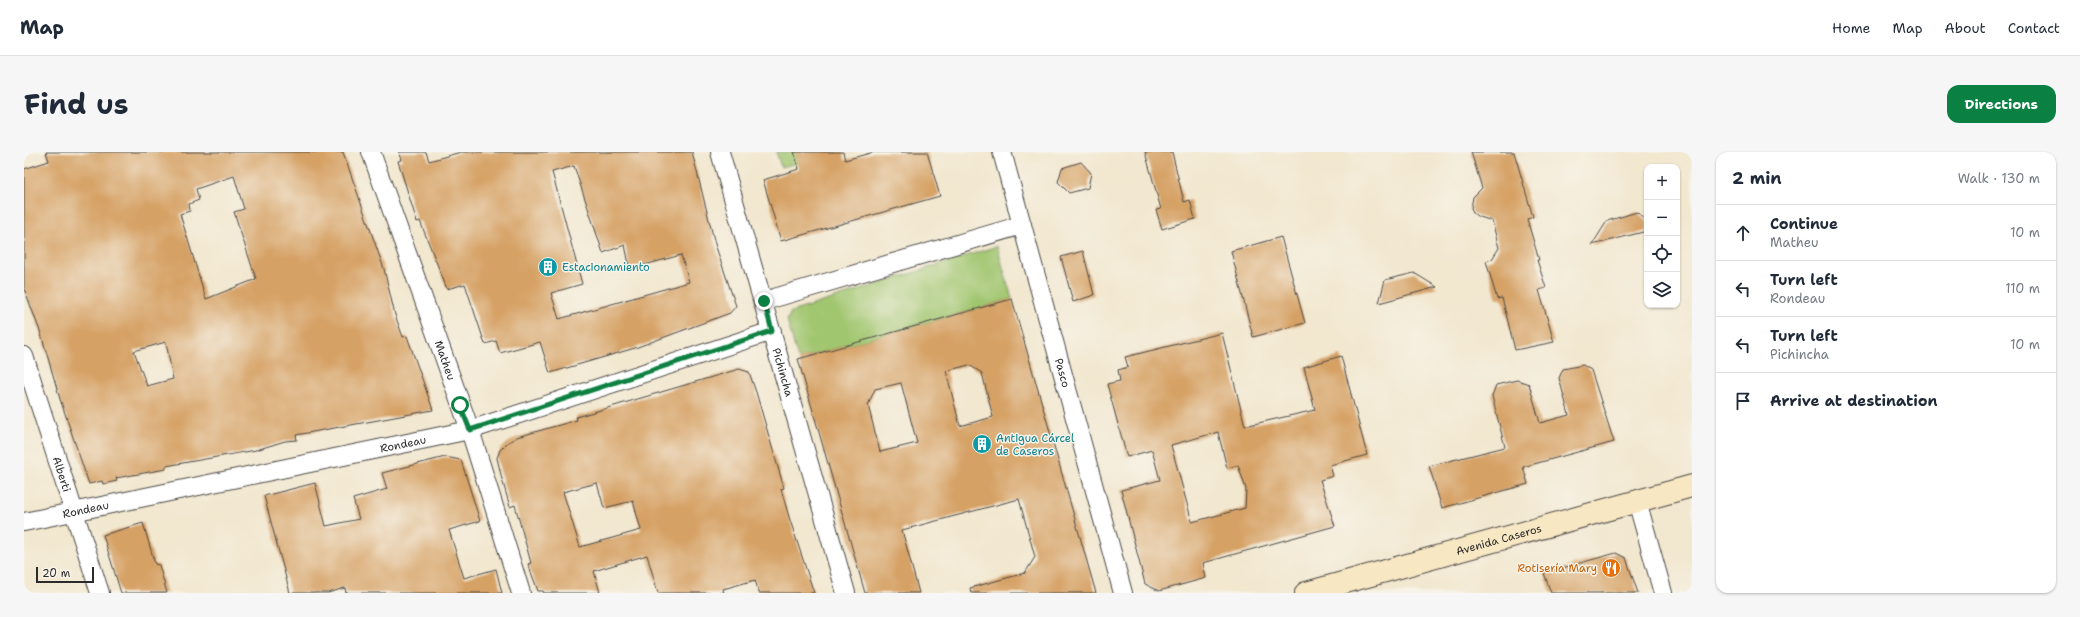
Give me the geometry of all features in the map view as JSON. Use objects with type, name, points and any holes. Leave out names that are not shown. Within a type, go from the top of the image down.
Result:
[{"type":"main road","name":"Avenida Caseros","points":[[1306,593],[1692,486]]},
{"type":"street","name":"Matheu","points":[[370,152],[470,430],[521,593]]},
{"type":"street","name":"Pichincha","points":[[720,152],[764,301],[846,593]]},
{"type":"street","name":"Pasco","points":[[1002,152],[1123,593]]},
{"type":"street","points":[[764,301],[1022,225]]},
{"type":"street","name":"Rondeau","points":[[24,522],[470,430],[772,331]]},
{"type":"street","name":"Alberti","points":[[24,356],[75,511],[100,593]]},
{"type":"street","points":[[1637,501],[1663,593]]},
{"type":"green space","points":[[776,152],[794,152],[798,163],[781,167]]},
{"type":"green space","points":[[997,246],[1012,299],[798,359],[787,320],[791,312]]},
{"type":"building","points":[[46,152],[343,152],[384,269],[395,315],[403,337],[407,336],[433,410],[296,435],[297,440],[285,441],[256,450],[166,466],[166,469],[116,478],[117,481],[103,484],[102,481],[89,484],[60,399],[41,334],[24,288],[24,169],[49,161]],"holes":[[[234,176],[244,209],[234,212],[256,279],[206,299],[180,214],[190,211],[189,204],[199,200],[196,189]],[[166,342],[173,379],[147,386],[134,351]]]},
{"type":"building","points":[[399,152],[426,152],[429,161],[461,152],[692,152],[715,244],[736,306],[730,313],[635,348],[550,373],[540,342],[500,353],[496,341],[485,344],[465,284],[447,289],[420,221],[417,222],[398,161],[402,160]],"holes":[[[574,166],[603,253],[625,245],[630,269],[681,255],[689,282],[559,319],[551,293],[582,284],[552,172]]]},
{"type":"building","points":[[794,152],[843,152],[845,160],[874,152],[927,152],[940,196],[781,241],[763,180],[799,169]]},
{"type":"building","points":[[1145,152],[1172,152],[1184,202],[1190,200],[1195,219],[1162,229],[1156,210],[1161,209]]},
{"type":"building","points":[[1471,152],[1514,152],[1533,217],[1527,219],[1539,260],[1537,260],[1546,288],[1539,290],[1554,342],[1515,350],[1502,298],[1497,299],[1486,261],[1492,259],[1499,248],[1492,221],[1477,216],[1473,213],[1471,208],[1473,197],[1482,188]]},
{"type":"building","points":[[1081,162],[1091,173],[1088,188],[1069,193],[1058,182],[1062,168]]},
{"type":"building","points":[[1637,212],[1644,218],[1644,232],[1592,245],[1607,221]]},
{"type":"building","points":[[1281,237],[1305,323],[1253,337],[1231,251]]},
{"type":"building","points":[[1083,251],[1094,295],[1073,302],[1061,257]]},
{"type":"building","points":[[1414,273],[1437,287],[1379,303],[1385,280]]},
{"type":"building","name":"Antigua Cárcel de Caseros","points":[[1012,299],[1096,593],[971,593],[970,588],[1025,573],[1035,557],[1019,499],[902,530],[919,593],[865,593],[798,359]],"holes":[[[969,365],[982,373],[993,417],[960,426],[946,371]],[[901,383],[917,443],[880,452],[868,405],[875,389]]]},
{"type":"building","points":[[1222,333],[1245,426],[1315,410],[1304,367],[1341,356],[1367,455],[1330,465],[1333,476],[1320,480],[1335,526],[1203,563],[1206,578],[1159,591],[1145,584],[1121,490],[1160,480],[1152,450],[1127,457],[1107,384],[1120,381],[1118,370],[1128,367],[1125,357]],"holes":[[[1218,432],[1227,468],[1238,465],[1246,489],[1245,508],[1192,522],[1171,445]]]},
{"type":"building","points":[[1583,365],[1591,370],[1614,442],[1523,467],[1528,484],[1442,508],[1429,466],[1505,447],[1492,396],[1496,385],[1517,380],[1529,384],[1540,423],[1569,415],[1559,378],[1563,369]]},
{"type":"building","points":[[739,369],[749,372],[756,392],[784,488],[781,489],[789,517],[814,593],[759,593],[755,580],[723,589],[724,593],[658,593],[647,555],[594,571],[600,593],[544,593],[543,591],[538,591],[528,564],[531,563],[515,505],[510,507],[502,479],[497,458],[500,450],[507,443],[517,437],[577,420],[576,417]],"holes":[[[597,483],[604,508],[633,501],[641,530],[580,547],[563,492]]]},
{"type":"building","points":[[445,457],[461,460],[480,521],[449,530],[464,578],[496,569],[502,593],[346,593],[345,588],[328,593],[290,593],[264,496],[315,483],[326,526],[359,519],[353,499],[387,489],[382,473]]},
{"type":"building","points":[[143,523],[155,564],[159,565],[167,593],[121,593],[103,535]]},
{"type":"building","points":[[1616,553],[1626,558],[1638,593],[1551,593],[1544,573]]},
{"type":"place","name":"Estacionamiento","points":[[548,267]]},
{"type":"place","name":"Antigua Cárcel de Caseros","points":[[982,444]]},
{"type":"place","name":"Rotisería Mary","points":[[1611,568]]},
{"type":"route","points":[[460,405],[470,430],[772,331],[764,301]]}]
